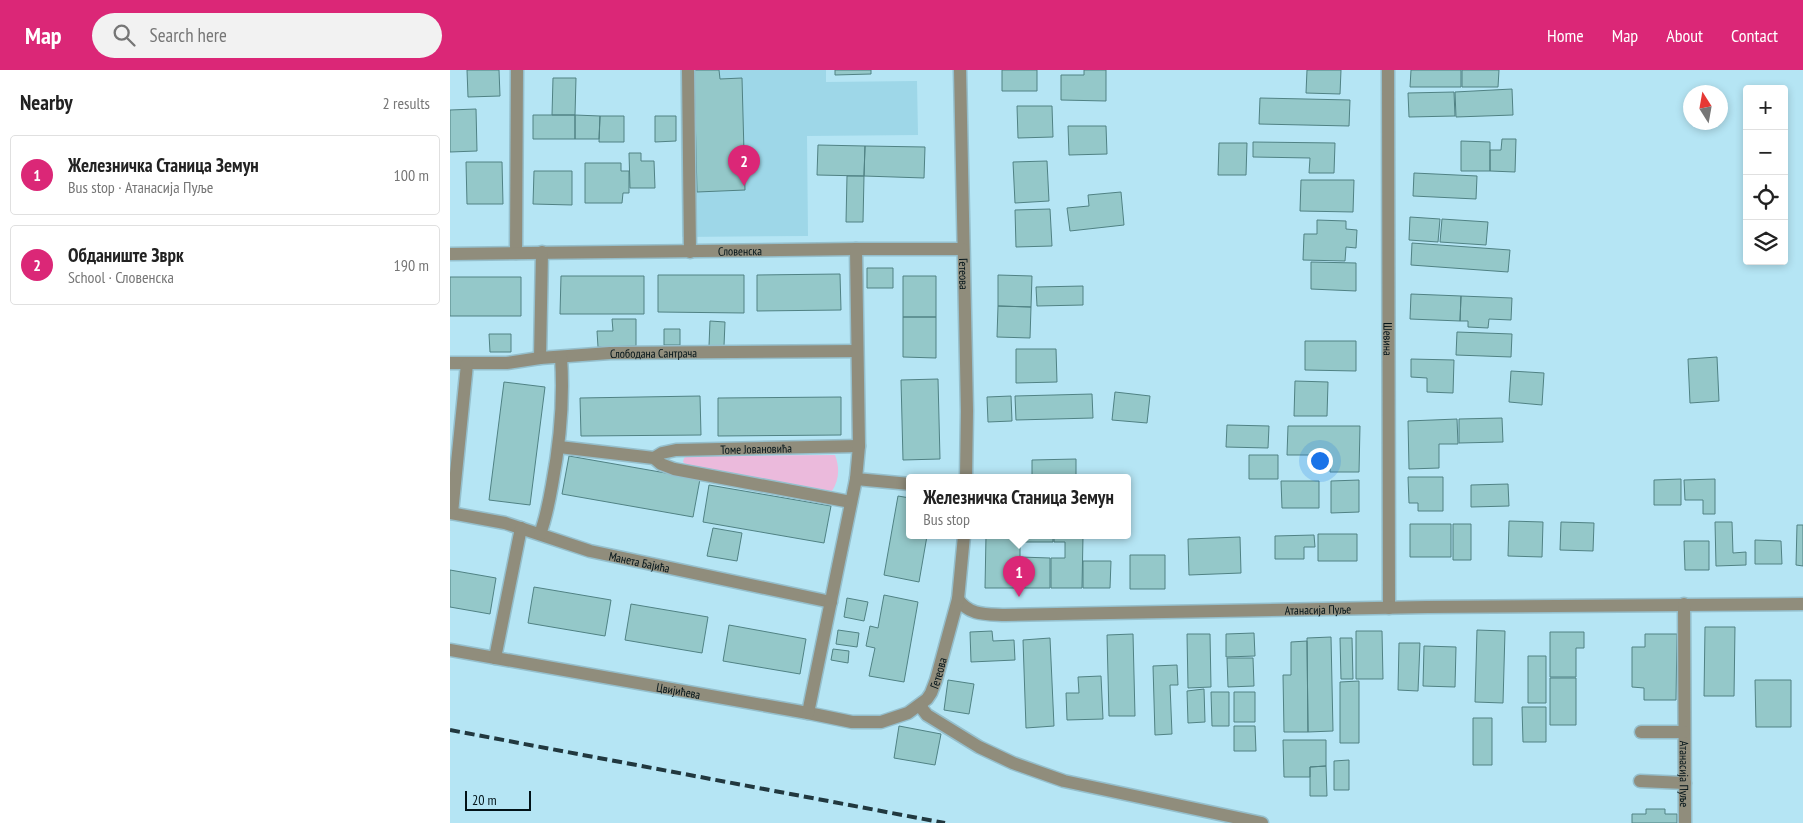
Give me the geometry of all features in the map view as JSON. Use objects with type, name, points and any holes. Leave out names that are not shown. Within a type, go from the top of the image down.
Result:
[{"type":"street","points":[[516,253],[517,70]]},
{"type":"street","points":[[688,70],[690,252]]},
{"type":"street","name":"Гетеова","points":[[960,70],[966,474]]},
{"type":"street","name":"Шевина","points":[[1388,70],[1389,608]]},
{"type":"street","points":[[808,713],[856,480],[859,446],[856,249]]},
{"type":"street","name":"Словенска","points":[[450,254],[856,249],[963,250]]},
{"type":"street","points":[[540,358],[542,252]]},
{"type":"street","name":"Слободана Сантрача","points":[[450,363],[507,363],[540,358],[610,353],[857,351]]},
{"type":"street","points":[[540,534],[548,510],[559,447],[561,357]]},
{"type":"street","points":[[451,513],[468,364]]},
{"type":"street","name":"Томе Јовановића","points":[[654,458],[662,453],[676,450],[859,446]]},
{"type":"street","name":"Томе Јовановића","points":[[559,447],[654,458],[661,464],[674,469],[851,502]]},
{"type":"street","points":[[856,480],[906,484]]},
{"type":"street","name":"Манета Бајића","points":[[451,513],[521,528],[563,544],[590,551],[831,602]]},
{"type":"street","points":[[495,658],[521,528]]},
{"type":"street","name":"Гетеова","points":[[908,713],[920,706],[931,693],[958,599],[964,539]]},
{"type":"street","name":"Атанасија Пуље","points":[[958,599],[970,611],[980,614],[1005,615],[1389,608],[1803,604]]},
{"type":"street","name":"Атанасија Пуље","points":[[1684,604],[1685,823]]},
{"type":"street","name":"Цвијићева","points":[[450,650],[852,722],[868,724],[881,722],[908,713]]},
{"type":"street","points":[[920,706],[927,714],[979,746],[1013,763],[1064,781],[1262,823]]},
{"type":"street","points":[[1641,732],[1684,732]]},
{"type":"street","points":[[1640,781],[1685,783]]},
{"type":"shaded area","points":[[680,70],[826,70],[826,82],[917,81],[918,135],[807,136],[808,236],[682,237]]},
{"type":"shaded area","points":[[835,455],[838,474],[832,491],[687,465],[683,462],[684,458],[688,456]]},
{"type":"building","points":[[467,70],[499,70],[500,96],[468,97]]},
{"type":"building","points":[[694,70],[719,70],[720,79],[742,78],[745,190],[697,192]]},
{"type":"building","points":[[835,70],[871,70],[871,74],[835,75]]},
{"type":"building","points":[[1002,70],[1037,70],[1037,91],[1002,91]]},
{"type":"building","points":[[1084,70],[1106,70],[1106,101],[1061,100],[1061,75],[1084,75]]},
{"type":"building","points":[[1307,70],[1341,70],[1340,94],[1306,93]]},
{"type":"building","points":[[1411,70],[1461,70],[1461,87],[1410,87]]},
{"type":"building","points":[[1462,70],[1499,70],[1498,87],[1462,87]]},
{"type":"building","points":[[553,78],[576,78],[575,115],[552,115]]},
{"type":"building","points":[[1512,89],[1513,115],[1456,117],[1455,92]]},
{"type":"building","points":[[1454,92],[1455,116],[1409,117],[1408,93]]},
{"type":"building","points":[[1260,98],[1350,100],[1349,126],[1259,124]]},
{"type":"building","points":[[1017,106],[1052,106],[1053,137],[1018,138]]},
{"type":"building","points":[[476,109],[477,151],[450,152],[450,110]]},
{"type":"building","points":[[533,115],[575,115],[575,139],[533,139]]},
{"type":"building","points":[[575,115],[600,116],[599,139],[575,139]]},
{"type":"building","points":[[600,116],[624,116],[624,142],[599,142]]},
{"type":"building","points":[[655,116],[676,116],[676,141],[655,142]]},
{"type":"building","points":[[1068,126],[1106,126],[1107,154],[1069,155]]},
{"type":"building","points":[[1502,139],[1516,139],[1515,172],[1490,171],[1490,150],[1501,150]]},
{"type":"building","points":[[1461,141],[1490,142],[1490,171],[1461,171]]},
{"type":"building","points":[[1253,142],[1335,143],[1334,173],[1309,173],[1310,158],[1253,157]]},
{"type":"building","points":[[1219,143],[1247,143],[1246,175],[1218,175]]},
{"type":"building","points":[[818,145],[865,146],[864,176],[817,175]]},
{"type":"building","points":[[865,146],[925,147],[924,178],[864,176]]},
{"type":"building","points":[[629,153],[641,153],[641,161],[654,161],[655,188],[630,188]]},
{"type":"building","points":[[1047,161],[1049,201],[1015,203],[1013,162]]},
{"type":"building","points":[[466,162],[502,162],[503,204],[467,204]]},
{"type":"building","points":[[585,163],[621,163],[621,171],[629,171],[629,193],[623,193],[622,203],[585,203]]},
{"type":"building","points":[[534,171],[572,171],[572,205],[533,204]]},
{"type":"building","points":[[1414,173],[1477,176],[1476,199],[1413,196]]},
{"type":"building","points":[[847,176],[864,176],[863,222],[846,222]]},
{"type":"building","points":[[1301,180],[1354,180],[1353,212],[1300,211]]},
{"type":"building","points":[[1121,192],[1124,225],[1070,231],[1067,208],[1089,206],[1088,195]]},
{"type":"building","points":[[1050,209],[1052,246],[1016,247],[1015,210]]},
{"type":"building","points":[[1410,217],[1440,219],[1438,242],[1409,240]]},
{"type":"building","points":[[1442,219],[1488,222],[1486,245],[1440,242]]},
{"type":"building","points":[[1317,220],[1346,221],[1346,229],[1357,230],[1356,248],[1346,247],[1345,261],[1303,260],[1304,234],[1317,234]]},
{"type":"building","points":[[1412,243],[1510,250],[1508,272],[1411,265]]},
{"type":"building","points":[[1311,262],[1356,263],[1356,291],[1311,289]]},
{"type":"building","points":[[867,268],[893,268],[893,288],[867,288]]},
{"type":"building","points":[[840,274],[841,310],[757,311],[757,275]]},
{"type":"building","points":[[658,275],[744,275],[744,313],[658,312]]},
{"type":"building","points":[[998,275],[1032,276],[1031,307],[998,306]]},
{"type":"building","points":[[561,276],[644,276],[644,314],[560,314]]},
{"type":"building","points":[[903,276],[936,276],[936,317],[903,317]]},
{"type":"building","points":[[450,277],[521,277],[521,316],[450,316]]},
{"type":"building","points":[[1083,286],[1083,305],[1037,306],[1036,287]]},
{"type":"building","points":[[1411,294],[1461,296],[1460,321],[1410,319]]},
{"type":"building","points":[[1461,296],[1512,298],[1511,320],[1489,319],[1488,328],[1468,327],[1468,321],[1460,321]]},
{"type":"building","points":[[998,306],[1031,307],[1030,338],[997,337]]},
{"type":"building","points":[[903,317],[936,317],[936,358],[903,357]]},
{"type":"building","points":[[612,319],[636,319],[636,346],[598,347],[597,331],[613,331]]},
{"type":"building","points":[[710,321],[725,322],[724,346],[709,346]]},
{"type":"building","points":[[664,329],[680,329],[680,345],[664,345]]},
{"type":"building","points":[[1457,332],[1512,334],[1511,357],[1456,355]]},
{"type":"building","points":[[489,334],[511,334],[511,352],[490,352]]},
{"type":"building","points":[[1305,341],[1356,341],[1356,371],[1305,370]]},
{"type":"building","points":[[1016,349],[1056,349],[1057,382],[1016,383]]},
{"type":"building","points":[[1717,357],[1719,401],[1690,403],[1688,359]]},
{"type":"building","points":[[1411,359],[1454,360],[1453,393],[1427,392],[1427,378],[1411,377]]},
{"type":"building","points":[[1511,371],[1544,373],[1542,405],[1509,402]]},
{"type":"building","points":[[938,379],[940,459],[903,460],[901,380]]},
{"type":"building","points":[[1295,381],[1328,382],[1327,416],[1294,416]]},
{"type":"building","points":[[504,382],[545,387],[530,505],[489,500]]},
{"type":"building","points":[[1115,392],[1150,396],[1147,423],[1112,420]]},
{"type":"building","points":[[1092,394],[1093,418],[1016,420],[1015,396]]},
{"type":"building","points":[[700,396],[701,435],[581,436],[580,398]]},
{"type":"building","points":[[1011,396],[1012,421],[988,422],[987,397]]},
{"type":"building","points":[[841,397],[841,435],[718,436],[718,398]]},
{"type":"building","points":[[1502,418],[1503,442],[1459,443],[1459,419]]},
{"type":"building","points":[[1457,419],[1458,444],[1439,444],[1439,468],[1409,469],[1408,421]]},
{"type":"building","points":[[1227,425],[1269,426],[1268,448],[1226,447]]},
{"type":"building","points":[[1288,426],[1360,426],[1359,472],[1330,472],[1331,455],[1287,455]]},
{"type":"building","points":[[1249,455],[1278,455],[1278,479],[1249,479]]},
{"type":"building","points":[[569,456],[700,479],[693,517],[562,494]]},
{"type":"building","points":[[1076,459],[1076,474],[1032,474],[1032,460]]},
{"type":"building","points":[[1408,477],[1443,477],[1443,511],[1418,511],[1418,503],[1409,503]]},
{"type":"building","points":[[1681,479],[1681,505],[1654,505],[1654,480]]},
{"type":"building","points":[[1715,479],[1715,514],[1703,514],[1703,500],[1685,500],[1684,480]]},
{"type":"building","points":[[1359,480],[1359,512],[1331,513],[1331,481]]},
{"type":"building","points":[[1281,481],[1319,481],[1319,508],[1282,508]]},
{"type":"building","points":[[1508,484],[1509,506],[1471,507],[1471,485]]},
{"type":"building","points":[[709,485],[831,506],[824,543],[703,522]]},
{"type":"building","points":[[898,496],[906,497],[906,539],[926,539],[919,582],[884,575]]},
{"type":"building","points":[[1509,521],[1543,522],[1542,557],[1508,556]]},
{"type":"building","points":[[1561,522],[1594,523],[1593,551],[1560,550]]},
{"type":"building","points":[[1715,522],[1732,522],[1733,553],[1746,552],[1746,565],[1716,566]]},
{"type":"building","points":[[1410,524],[1451,524],[1451,557],[1410,557]]},
{"type":"building","points":[[1453,524],[1471,524],[1471,560],[1453,560]]},
{"type":"building","points":[[1797,525],[1803,525],[1803,566],[1796,565]]},
{"type":"building","points":[[713,528],[742,533],[737,561],[707,556]]},
{"type":"building","points":[[1318,534],[1357,534],[1357,561],[1318,561]]},
{"type":"building","points":[[1314,535],[1315,547],[1304,547],[1304,559],[1275,559],[1275,536]]},
{"type":"building","points":[[1240,537],[1241,573],[1189,575],[1188,539]]},
{"type":"building","points":[[986,539],[1053,539],[1053,542],[1020,542],[1020,557],[1050,558],[1050,588],[985,588]]},
{"type":"building","points":[[1054,539],[1083,539],[1082,588],[1051,588],[1051,558],[1065,558],[1065,542],[1054,542]]},
{"type":"building","points":[[1755,540],[1781,541],[1782,564],[1755,564]]},
{"type":"building","points":[[1684,541],[1709,541],[1709,570],[1685,570]]},
{"type":"building","points":[[1130,555],[1165,555],[1165,589],[1130,589]]},
{"type":"building","points":[[1083,561],[1111,561],[1110,588],[1083,588]]},
{"type":"building","points":[[450,570],[496,578],[490,614],[450,607]]},
{"type":"building","points":[[534,587],[611,600],[605,636],[528,623]]},
{"type":"building","points":[[884,595],[918,602],[904,682],[869,676],[875,648],[866,646],[870,626],[878,628]]},
{"type":"building","points":[[847,598],[868,602],[864,621],[844,617]]},
{"type":"building","points":[[631,604],[708,617],[702,653],[625,640]]},
{"type":"building","points":[[729,625],[806,639],[800,674],[723,661]]},
{"type":"building","points":[[1705,627],[1735,627],[1734,696],[1704,696]]},
{"type":"building","points":[[838,630],[859,633],[857,647],[836,644]]},
{"type":"building","points":[[1477,630],[1505,631],[1503,703],[1475,702]]},
{"type":"building","points":[[992,631],[993,641],[1014,640],[1015,660],[971,662],[970,632]]},
{"type":"building","points":[[1356,631],[1382,631],[1383,679],[1356,679]]},
{"type":"building","points":[[1550,632],[1584,632],[1584,648],[1576,648],[1576,677],[1550,677]]},
{"type":"building","points":[[1254,633],[1255,656],[1226,657],[1226,634]]},
{"type":"building","points":[[1133,634],[1135,716],[1109,716],[1107,635]]},
{"type":"building","points":[[1187,634],[1210,634],[1211,687],[1188,688]]},
{"type":"building","points":[[1645,634],[1677,634],[1676,700],[1644,700],[1644,688],[1632,687],[1632,647],[1645,647]]},
{"type":"building","points":[[1331,637],[1333,731],[1308,732],[1307,638]]},
{"type":"building","points":[[1050,638],[1054,726],[1026,728],[1023,640]]},
{"type":"building","points":[[1340,638],[1352,638],[1353,679],[1341,679]]},
{"type":"building","points":[[1307,641],[1308,732],[1284,732],[1283,675],[1291,675],[1291,642]]},
{"type":"building","points":[[1399,643],[1420,643],[1418,691],[1398,690]]},
{"type":"building","points":[[1424,646],[1456,647],[1455,687],[1423,686]]},
{"type":"building","points":[[833,649],[849,651],[848,663],[831,660]]},
{"type":"building","points":[[1528,656],[1546,656],[1546,703],[1528,703]]},
{"type":"building","points":[[1227,658],[1253,658],[1254,686],[1228,687]]},
{"type":"building","points":[[1177,665],[1178,685],[1170,685],[1172,734],[1155,735],[1153,666]]},
{"type":"building","points":[[1101,676],[1103,719],[1067,720],[1066,693],[1079,693],[1078,677]]},
{"type":"building","points":[[1550,678],[1576,678],[1576,725],[1550,725]]},
{"type":"building","points":[[948,680],[974,684],[969,714],[944,710]]},
{"type":"building","points":[[1755,680],[1791,680],[1791,727],[1756,727]]},
{"type":"building","points":[[1359,681],[1359,743],[1340,743],[1340,682]]},
{"type":"building","points":[[1204,689],[1205,722],[1188,723],[1187,691]]},
{"type":"building","points":[[1211,692],[1229,692],[1229,726],[1212,726]]},
{"type":"building","points":[[1234,692],[1255,692],[1255,722],[1234,722]]},
{"type":"building","points":[[1522,707],[1546,707],[1546,742],[1523,742]]},
{"type":"building","points":[[1473,718],[1492,718],[1492,765],[1473,765]]},
{"type":"building","points":[[899,726],[941,734],[935,765],[894,758]]},
{"type":"building","points":[[1234,726],[1255,726],[1256,751],[1234,751]]},
{"type":"building","points":[[1283,740],[1326,740],[1326,766],[1310,767],[1310,777],[1284,777]]},
{"type":"building","points":[[1349,760],[1349,790],[1334,790],[1334,761]]},
{"type":"building","points":[[1326,766],[1327,796],[1310,796],[1310,767]]},
{"type":"building","points":[[1646,809],[1665,809],[1665,814],[1677,814],[1677,823],[1632,823],[1632,814],[1646,814]]},
{"type":"railway","points":[[450,730],[945,823]]},
{"type":"place","name":"Обданиште Зврк","points":[[744,186]]},
{"type":"place","name":"Железничка Станица Земун","points":[[1019,597]]}]
